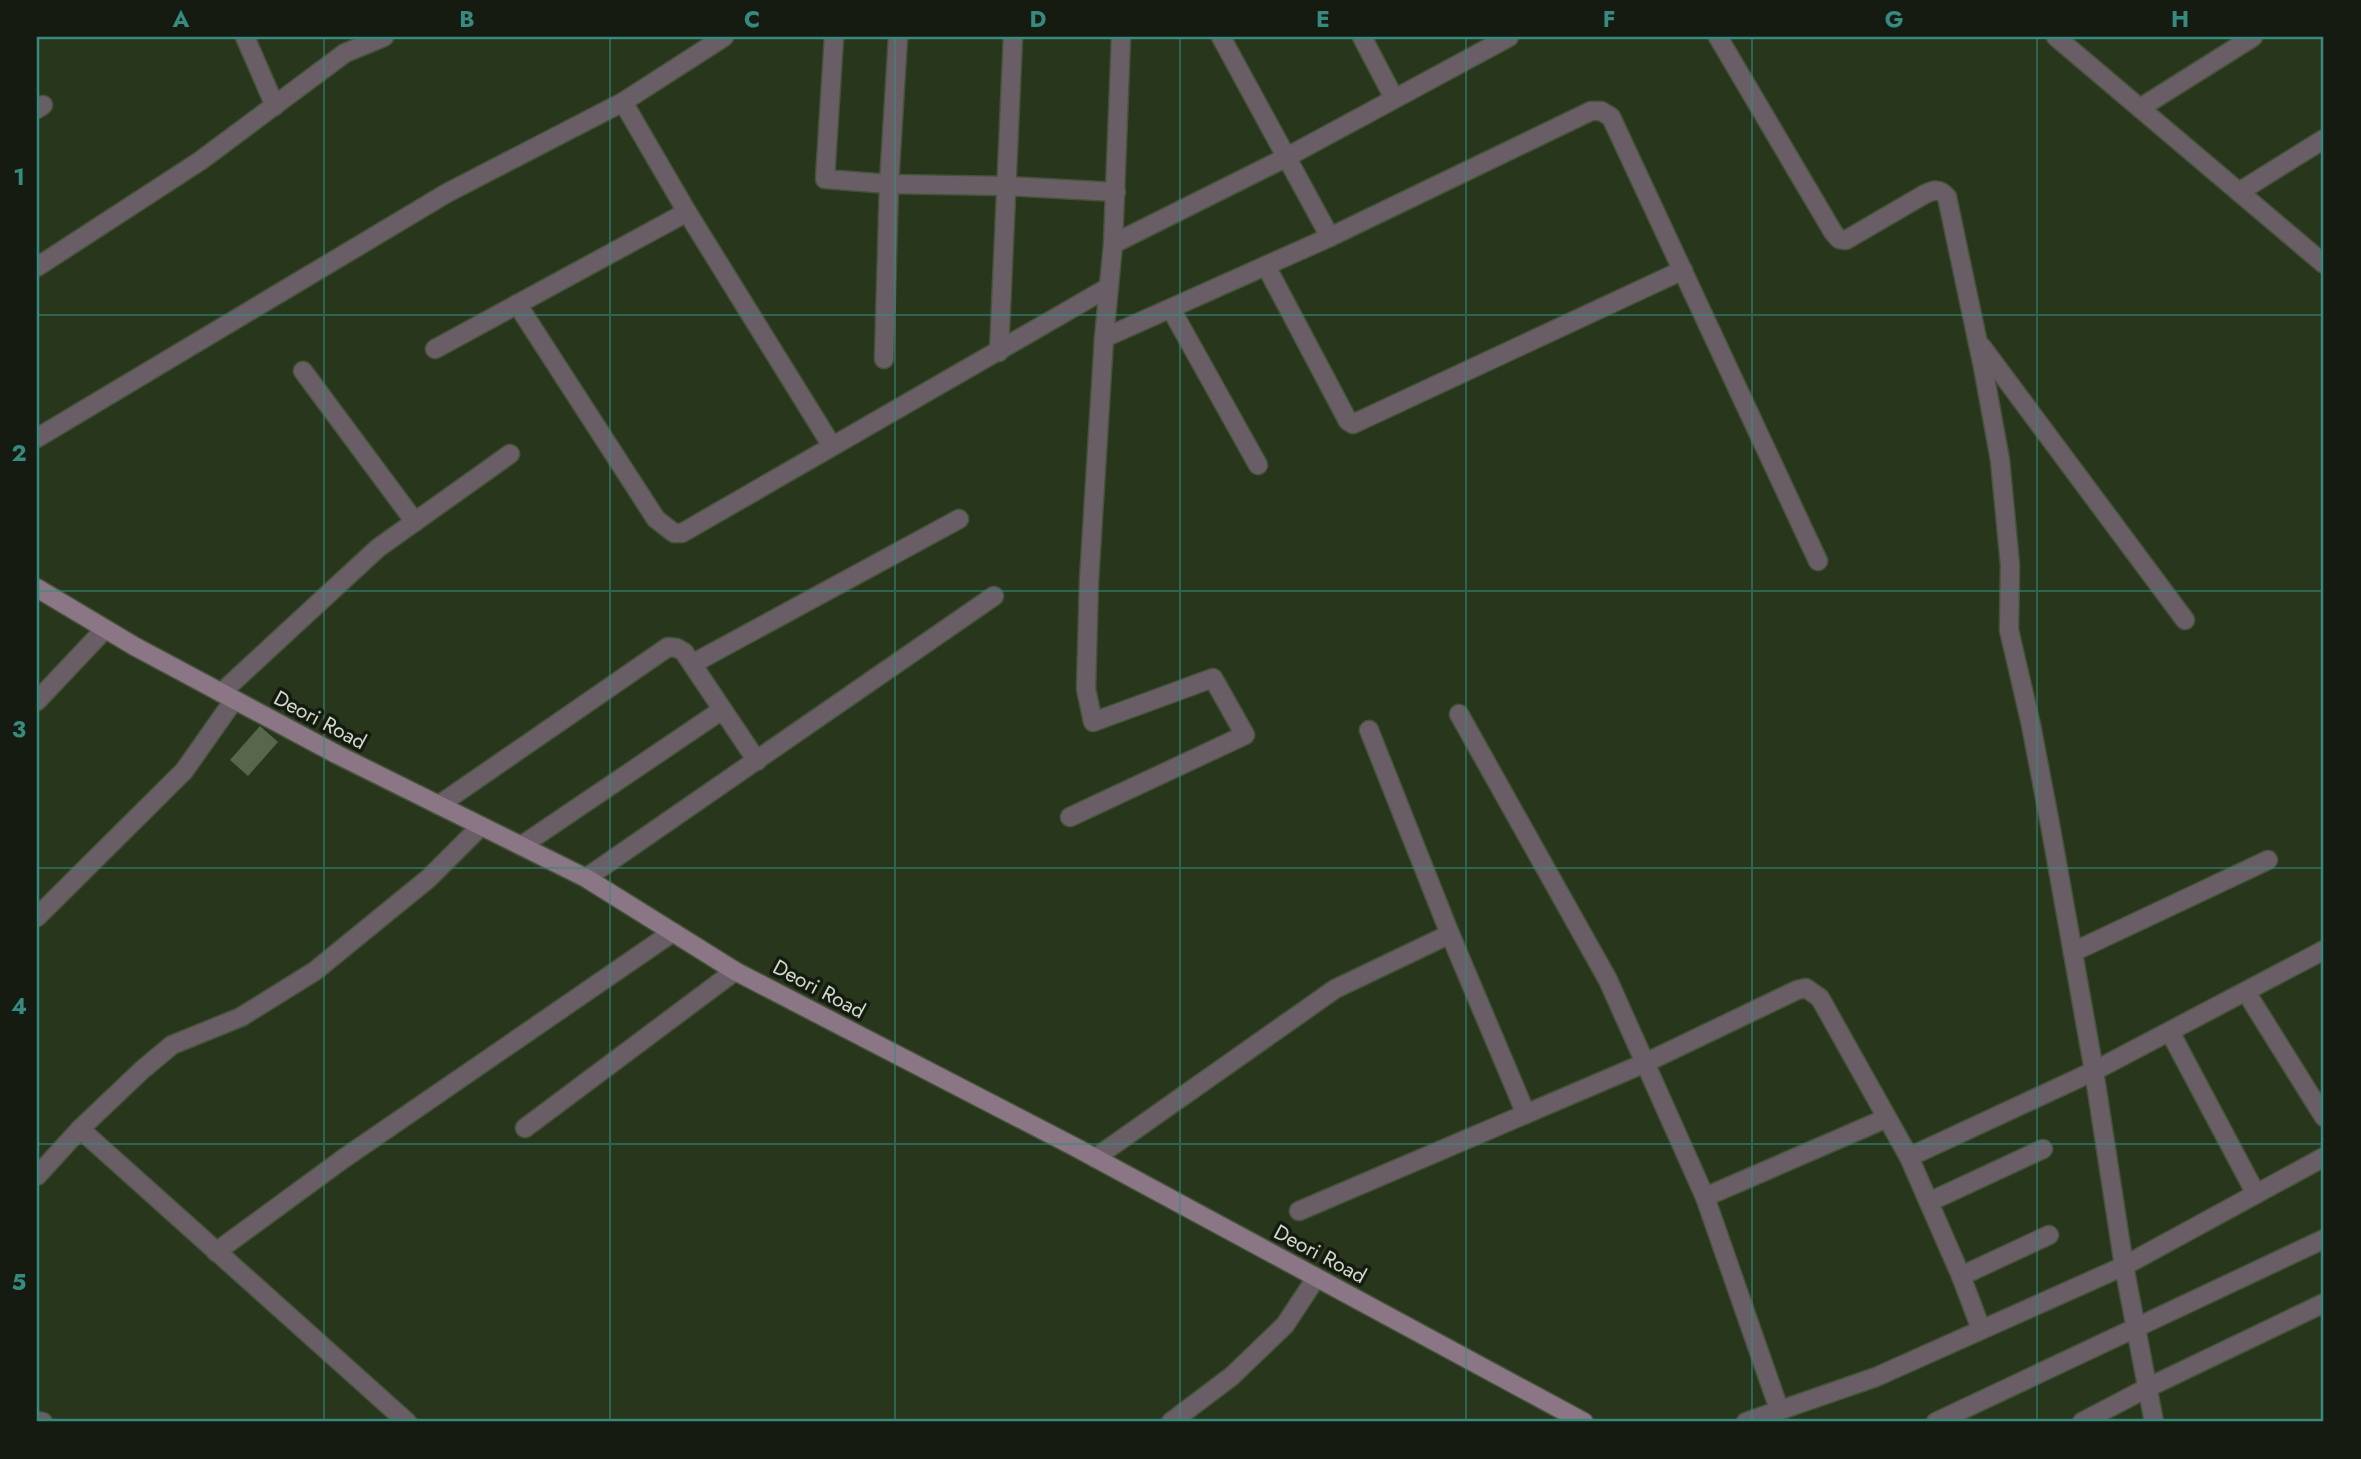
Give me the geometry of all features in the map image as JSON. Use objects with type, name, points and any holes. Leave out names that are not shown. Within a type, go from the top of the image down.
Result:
[{"type":"street","points":[[245,37],[275,106]]},
{"type":"street","points":[[37,267],[200,161],[345,53],[384,37]]},
{"type":"street","points":[[37,438],[447,193],[623,102],[724,37]]},
{"type":"street","points":[[834,37],[824,176],[828,181],[1116,192]]},
{"type":"street","points":[[884,359],[889,184],[898,37]]},
{"type":"street","points":[[999,352],[1013,37]]},
{"type":"street","points":[[1070,817],[1245,735],[1213,678],[1093,722],[1086,690],[1089,581],[1116,192],[1121,37]]},
{"type":"street","points":[[1221,37],[1330,237]]},
{"type":"street","points":[[1362,37],[1394,98]]},
{"type":"street","points":[[1718,37],[1839,239],[1846,240],[1924,194],[1936,190],[1947,197],[1978,341],[2004,490],[2010,565],[2009,630],[2031,725],[2073,952],[2124,1266],[2154,1422]]},
{"type":"street","points":[[2056,37],[2324,264]]},
{"type":"street","points":[[2140,108],[2253,37]]},
{"type":"street","points":[[1113,244],[1285,158],[1499,39]]},
{"type":"street","points":[[623,102],[687,212],[832,446]]},
{"type":"street","points":[[1104,338],[1330,237],[1591,111],[1601,111],[1611,117],[1818,561]]},
{"type":"street","points":[[2239,192],[2324,139]]},
{"type":"street","points":[[435,349],[687,212]]},
{"type":"street","points":[[1266,266],[1348,421],[1353,424],[1683,270]]},
{"type":"street","points":[[517,304],[656,519],[674,533],[682,533],[1109,287]]},
{"type":"street","points":[[1171,309],[1258,465]]},
{"type":"street","points":[[1978,341],[2185,620]]},
{"type":"street","points":[[303,371],[415,522]]},
{"type":"street","points":[[37,917],[184,771],[227,696],[378,548],[510,454]]},
{"type":"street","points":[[692,664],[959,519]]},
{"type":"street","name":"Deori Road","points":[[37,588],[105,629],[336,754],[586,878],[735,971],[1095,1158],[1316,1278],[1561,1417],[1584,1422]]},
{"type":"street","points":[[586,878],[993,596]]},
{"type":"street","points":[[37,701],[105,629]]},
{"type":"street","points":[[439,805],[668,647],[684,652],[757,761]]},
{"type":"street","points":[[521,846],[722,710]]},
{"type":"street","points":[[1460,714],[1608,980],[1705,1197],[1780,1409]]},
{"type":"street","points":[[1369,730],[1450,934],[1526,1114]]},
{"type":"street","points":[[37,1176],[80,1129],[172,1045],[241,1017],[315,971],[429,878],[481,826]]},
{"type":"street","points":[[2073,952],[2268,860]]},
{"type":"street","points":[[216,1252],[343,1159],[673,932]]},
{"type":"street","points":[[1095,1158],[1335,989],[1450,934]]},
{"type":"street","points":[[1909,1157],[2094,1071],[2324,950]]},
{"type":"street","points":[[525,1128],[735,971]]},
{"type":"street","points":[[1299,1211],[1645,1063],[1806,988],[1820,998],[1909,1157],[1981,1329]]},
{"type":"street","points":[[2246,992],[2324,1117]]},
{"type":"street","points":[[2170,1032],[2256,1194]]},
{"type":"street","points":[[1705,1197],[1887,1118]]},
{"type":"street","points":[[80,1129],[407,1422]]},
{"type":"street","points":[[1929,1202],[2043,1149]]},
{"type":"street","points":[[1746,1422],[1876,1377],[2124,1266],[2324,1157]]},
{"type":"street","points":[[1961,1276],[2049,1236]]},
{"type":"street","points":[[1936,1422],[2324,1239]]},
{"type":"street","points":[[1171,1422],[1232,1376],[1285,1325],[1316,1278]]},
{"type":"street","points":[[2082,1422],[2324,1303]]},
{"type":"street","points":[[37,1421],[43,1422]]},
{"type":"building","points":[[260,726],[278,742],[248,776],[230,760]]}]
